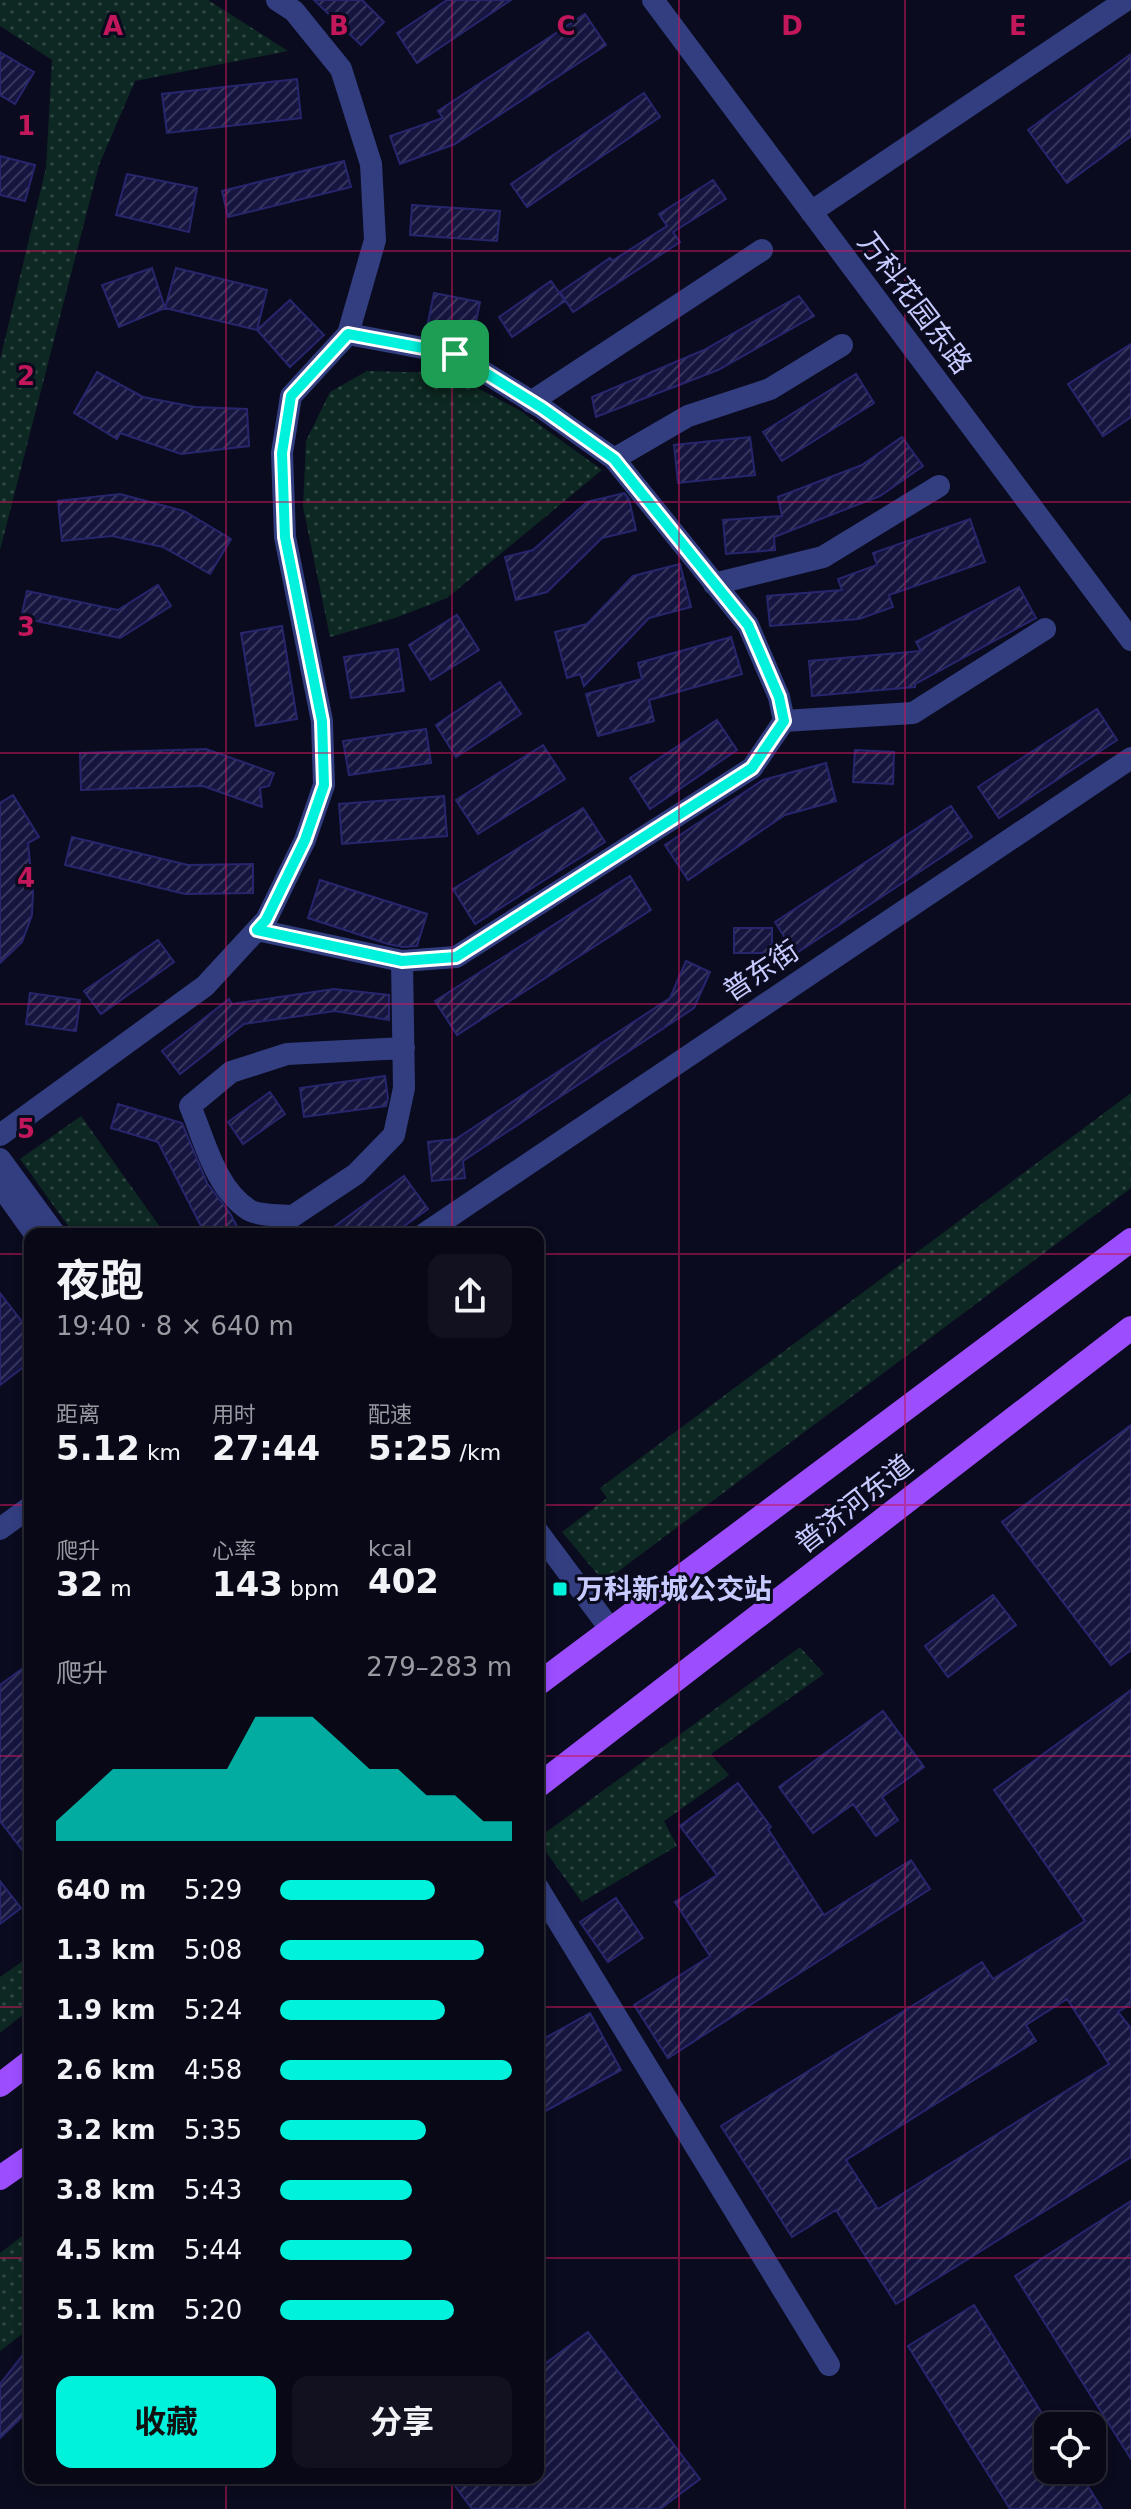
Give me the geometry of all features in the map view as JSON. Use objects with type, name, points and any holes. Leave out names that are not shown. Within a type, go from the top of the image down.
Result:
[{"type":"main road","name":"普济河东道","points":[[544,1680],[1131,1240]]},
{"type":"main road","name":"普济河东道","points":[[544,1781],[1131,1328]]},
{"type":"main road","points":[[0,2085],[24,2067]]},
{"type":"main road","points":[[0,2178],[24,2161]]},
{"type":"street","points":[[0,1135],[205,986],[257,930],[266,920],[305,840],[324,785],[322,721],[285,537],[282,453],[291,396],[348,334],[375,240],[371,164],[341,69],[294,11],[277,0]]},
{"type":"street","name":"万科花园东路","points":[[653,0],[1131,640]]},
{"type":"street","points":[[811,212],[1126,0]]},
{"type":"street","points":[[531,402],[762,250]]},
{"type":"street","points":[[257,930],[402,961],[456,957],[752,768],[784,721],[779,697],[748,625],[614,459],[455,354],[348,334]]},
{"type":"street","points":[[614,459],[688,416],[770,389],[842,345]]},
{"type":"street","points":[[714,584],[823,557],[939,486]]},
{"type":"street","points":[[784,721],[913,713],[1045,629]]},
{"type":"street","name":"普东街","points":[[433,1228],[1131,758]]},
{"type":"street","points":[[402,961],[404,1048],[404,1088],[394,1135],[356,1174],[293,1216],[251,1211],[229,1189],[211,1161],[190,1106],[231,1072],[287,1054],[404,1048]]},
{"type":"street","points":[[0,1159],[51,1228]]},
{"type":"street","points":[[0,1185],[31,1228]]},
{"type":"street","points":[[0,1529],[24,1511]]},
{"type":"street","points":[[544,1540],[611,1630]]},
{"type":"street","points":[[544,1898],[829,2365]]},
{"type":"green space","points":[[0,0],[208,0],[288,51],[135,81],[99,165],[0,550],[0,360],[46,168],[52,60],[0,26]]},
{"type":"green space","points":[[367,371],[449,373],[519,410],[602,470],[447,598],[395,618],[330,637],[303,507],[306,441],[330,392]]},
{"type":"green space","points":[[1131,1093],[1131,1188],[604,1582],[562,1532],[607,1498],[600,1488]]},
{"type":"green space","points":[[81,1116],[161,1228],[70,1228],[20,1159]]},
{"type":"green space","points":[[800,1647],[824,1674],[711,1754],[729,1775],[664,1821],[677,1846],[582,1902],[544,1849],[544,1834]]},
{"type":"green space","points":[[24,1960],[24,2014],[0,2033],[0,1977]]},
{"type":"green space","points":[[24,2235],[24,2333],[0,2351],[0,2253]]},
{"type":"building","points":[[314,0],[362,0],[384,22],[361,45]]},
{"type":"building","points":[[447,0],[511,0],[417,63],[397,33]]},
{"type":"building","points":[[585,14],[606,45],[455,144],[400,164],[390,136],[443,118],[438,111]]},
{"type":"building","points":[[0,52],[34,72],[15,104],[0,95]]},
{"type":"building","points":[[1131,54],[1131,136],[1067,183],[1028,130]]},
{"type":"building","points":[[297,79],[301,118],[167,133],[162,94]]},
{"type":"building","points":[[644,93],[660,117],[527,207],[511,184]]},
{"type":"building","points":[[0,156],[35,165],[25,201],[0,195]]},
{"type":"building","points":[[344,161],[351,187],[228,217],[222,191]]},
{"type":"building","points":[[127,174],[197,188],[189,232],[116,215]]},
{"type":"building","points":[[713,180],[726,199],[673,232],[680,242],[573,312],[560,292],[610,258],[612,261],[667,226],[659,214]]},
{"type":"building","points":[[412,205],[500,211],[497,241],[410,235]]},
{"type":"building","points":[[152,268],[165,308],[119,327],[102,285]]},
{"type":"building","points":[[176,268],[267,290],[257,330],[165,308]]},
{"type":"building","points":[[551,281],[565,301],[512,337],[499,317]]},
{"type":"building","points":[[434,293],[480,302],[473,336],[427,327]]},
{"type":"building","points":[[799,296],[814,316],[718,370],[596,417],[592,397],[704,350]]},
{"type":"building","points":[[290,300],[324,335],[290,367],[257,330]]},
{"type":"building","points":[[1131,344],[1131,417],[1103,436],[1068,384]]},
{"type":"building","points":[[97,372],[143,397],[195,407],[247,409],[249,446],[181,454],[120,433],[117,439],[74,413]]},
{"type":"building","points":[[856,374],[874,403],[782,461],[763,432]]},
{"type":"building","points":[[750,437],[755,475],[678,483],[674,445]]},
{"type":"building","points":[[902,437],[923,466],[880,496],[774,537],[775,550],[726,554],[723,520],[782,516],[778,497],[862,465]]},
{"type":"building","points":[[624,493],[629,499],[636,530],[602,538],[547,592],[516,600],[505,557],[533,550],[587,502]]},
{"type":"building","points":[[120,494],[184,511],[231,539],[210,574],[163,547],[112,536],[62,541],[58,501]]},
{"type":"building","points":[[970,519],[985,562],[889,595],[893,607],[859,619],[770,626],[767,596],[842,590],[838,579],[877,565],[873,553]]},
{"type":"building","points":[[680,564],[691,607],[649,618],[584,686],[580,674],[567,678],[555,632],[587,624],[633,576]]},
{"type":"building","points":[[158,585],[171,606],[120,638],[21,618],[27,591],[118,610]]},
{"type":"building","points":[[1019,587],[1036,618],[915,684],[915,687],[812,696],[809,661],[921,651],[916,642]]},
{"type":"building","points":[[457,615],[479,650],[431,680],[409,645]]},
{"type":"building","points":[[282,626],[297,719],[256,726],[241,633]]},
{"type":"building","points":[[731,637],[742,674],[649,700],[654,721],[598,736],[586,694],[642,679],[638,663]]},
{"type":"building","points":[[398,649],[404,691],[351,698],[344,657]]},
{"type":"building","points":[[500,682],[521,714],[456,757],[436,725]]},
{"type":"building","points":[[1097,709],[1117,740],[999,818],[978,787]]},
{"type":"building","points":[[717,720],[737,750],[650,809],[630,778]]},
{"type":"building","points":[[426,729],[431,763],[349,775],[343,741]]},
{"type":"building","points":[[543,745],[565,779],[478,834],[456,800]]},
{"type":"building","points":[[206,749],[274,773],[269,786],[260,788],[262,807],[203,786],[81,790],[80,753]]},
{"type":"building","points":[[855,750],[894,752],[893,784],[853,782]]},
{"type":"building","points":[[826,763],[836,801],[785,815],[688,880],[665,845],[763,780]]},
{"type":"building","points":[[13,795],[39,837],[28,843],[32,915],[22,942],[0,963],[0,803]]},
{"type":"building","points":[[444,796],[447,836],[342,844],[339,804]]},
{"type":"building","points":[[951,806],[972,837],[795,954],[775,922]]},
{"type":"building","points":[[583,808],[605,842],[475,924],[453,889]]},
{"type":"building","points":[[72,837],[188,865],[253,864],[253,893],[185,894],[65,865]]},
{"type":"building","points":[[630,876],[651,910],[457,1035],[435,1001]]},
{"type":"building","points":[[320,880],[427,914],[417,946],[388,944],[308,918]]},
{"type":"building","points":[[734,928],[772,928],[772,953],[734,953]]},
{"type":"building","points":[[158,940],[174,962],[101,1014],[84,991]]},
{"type":"building","points":[[686,961],[710,972],[694,1008],[463,1161],[465,1178],[432,1181],[428,1142],[456,1139],[670,998]]},
{"type":"building","points":[[334,989],[389,995],[389,1020],[335,1011],[244,1024],[180,1074],[162,1051],[229,999],[232,1004]]},
{"type":"building","points":[[30,993],[80,1000],[76,1031],[26,1024]]},
{"type":"building","points":[[385,1076],[386,1106],[304,1117],[300,1088]]},
{"type":"building","points":[[270,1092],[285,1114],[243,1144],[228,1122]]},
{"type":"building","points":[[118,1104],[182,1123],[207,1183],[238,1228],[202,1228],[158,1142],[111,1128]]},
{"type":"building","points":[[404,1176],[428,1209],[401,1228],[332,1228]]},
{"type":"building","points":[[0,1293],[24,1324],[24,1367],[0,1385]]},
{"type":"building","points":[[1131,1425],[1131,1650],[1111,1665],[1002,1522]]},
{"type":"building","points":[[993,1595],[1016,1625],[948,1677],[925,1646]]},
{"type":"building","points":[[24,1667],[24,1852],[0,1821],[0,1685]]},
{"type":"building","points":[[1131,1690],[1131,2004],[1118,2012],[1131,2028],[1131,2157],[896,2304],[836,2210],[792,2237],[721,2126],[982,1962],[993,1979],[1085,1921],[994,1790]],"holes":[[[1067,1999],[1109,2064],[878,2209],[846,2160],[1036,2041],[1026,2025]]]},
{"type":"building","points":[[883,1711],[924,1767],[882,1797],[898,1820],[876,1836],[853,1804],[813,1833],[779,1787]]},
{"type":"building","points":[[738,1783],[771,1827],[768,1829],[824,1915],[911,1860],[930,1889],[668,2058],[634,2005],[710,1956],[675,1902],[717,1875],[680,1826]]},
{"type":"building","points":[[0,1881],[21,1908],[0,1924]]},
{"type":"building","points":[[616,1898],[643,1938],[608,1962],[580,1922]]},
{"type":"building","points":[[590,2013],[621,2070],[544,2112],[544,2039]]},
{"type":"building","points":[[1131,2201],[1131,2459],[1106,2420],[1106,2412],[1101,2412],[1015,2276]]},
{"type":"building","points":[[974,2305],[1041,2412],[1034,2412],[1034,2484],[1087,2484],[1102,2509],[1010,2509],[908,2346]]},
{"type":"building","points":[[588,2332],[700,2479],[660,2509],[472,2509],[453,2484],[544,2484],[544,2365]]},
{"type":"building","points":[[24,2354],[24,2415],[0,2438],[0,2384]]},
{"type":"place","name":"万科新城公交站","points":[[560,1589]]},
{"type":"route","points":[[348,334],[455,354],[542,408],[614,459],[748,625],[779,697],[784,721],[752,768],[515,920],[456,957],[402,961],[257,930],[266,920],[305,840],[324,785],[322,721],[285,537],[282,453],[291,396],[348,334]]}]
